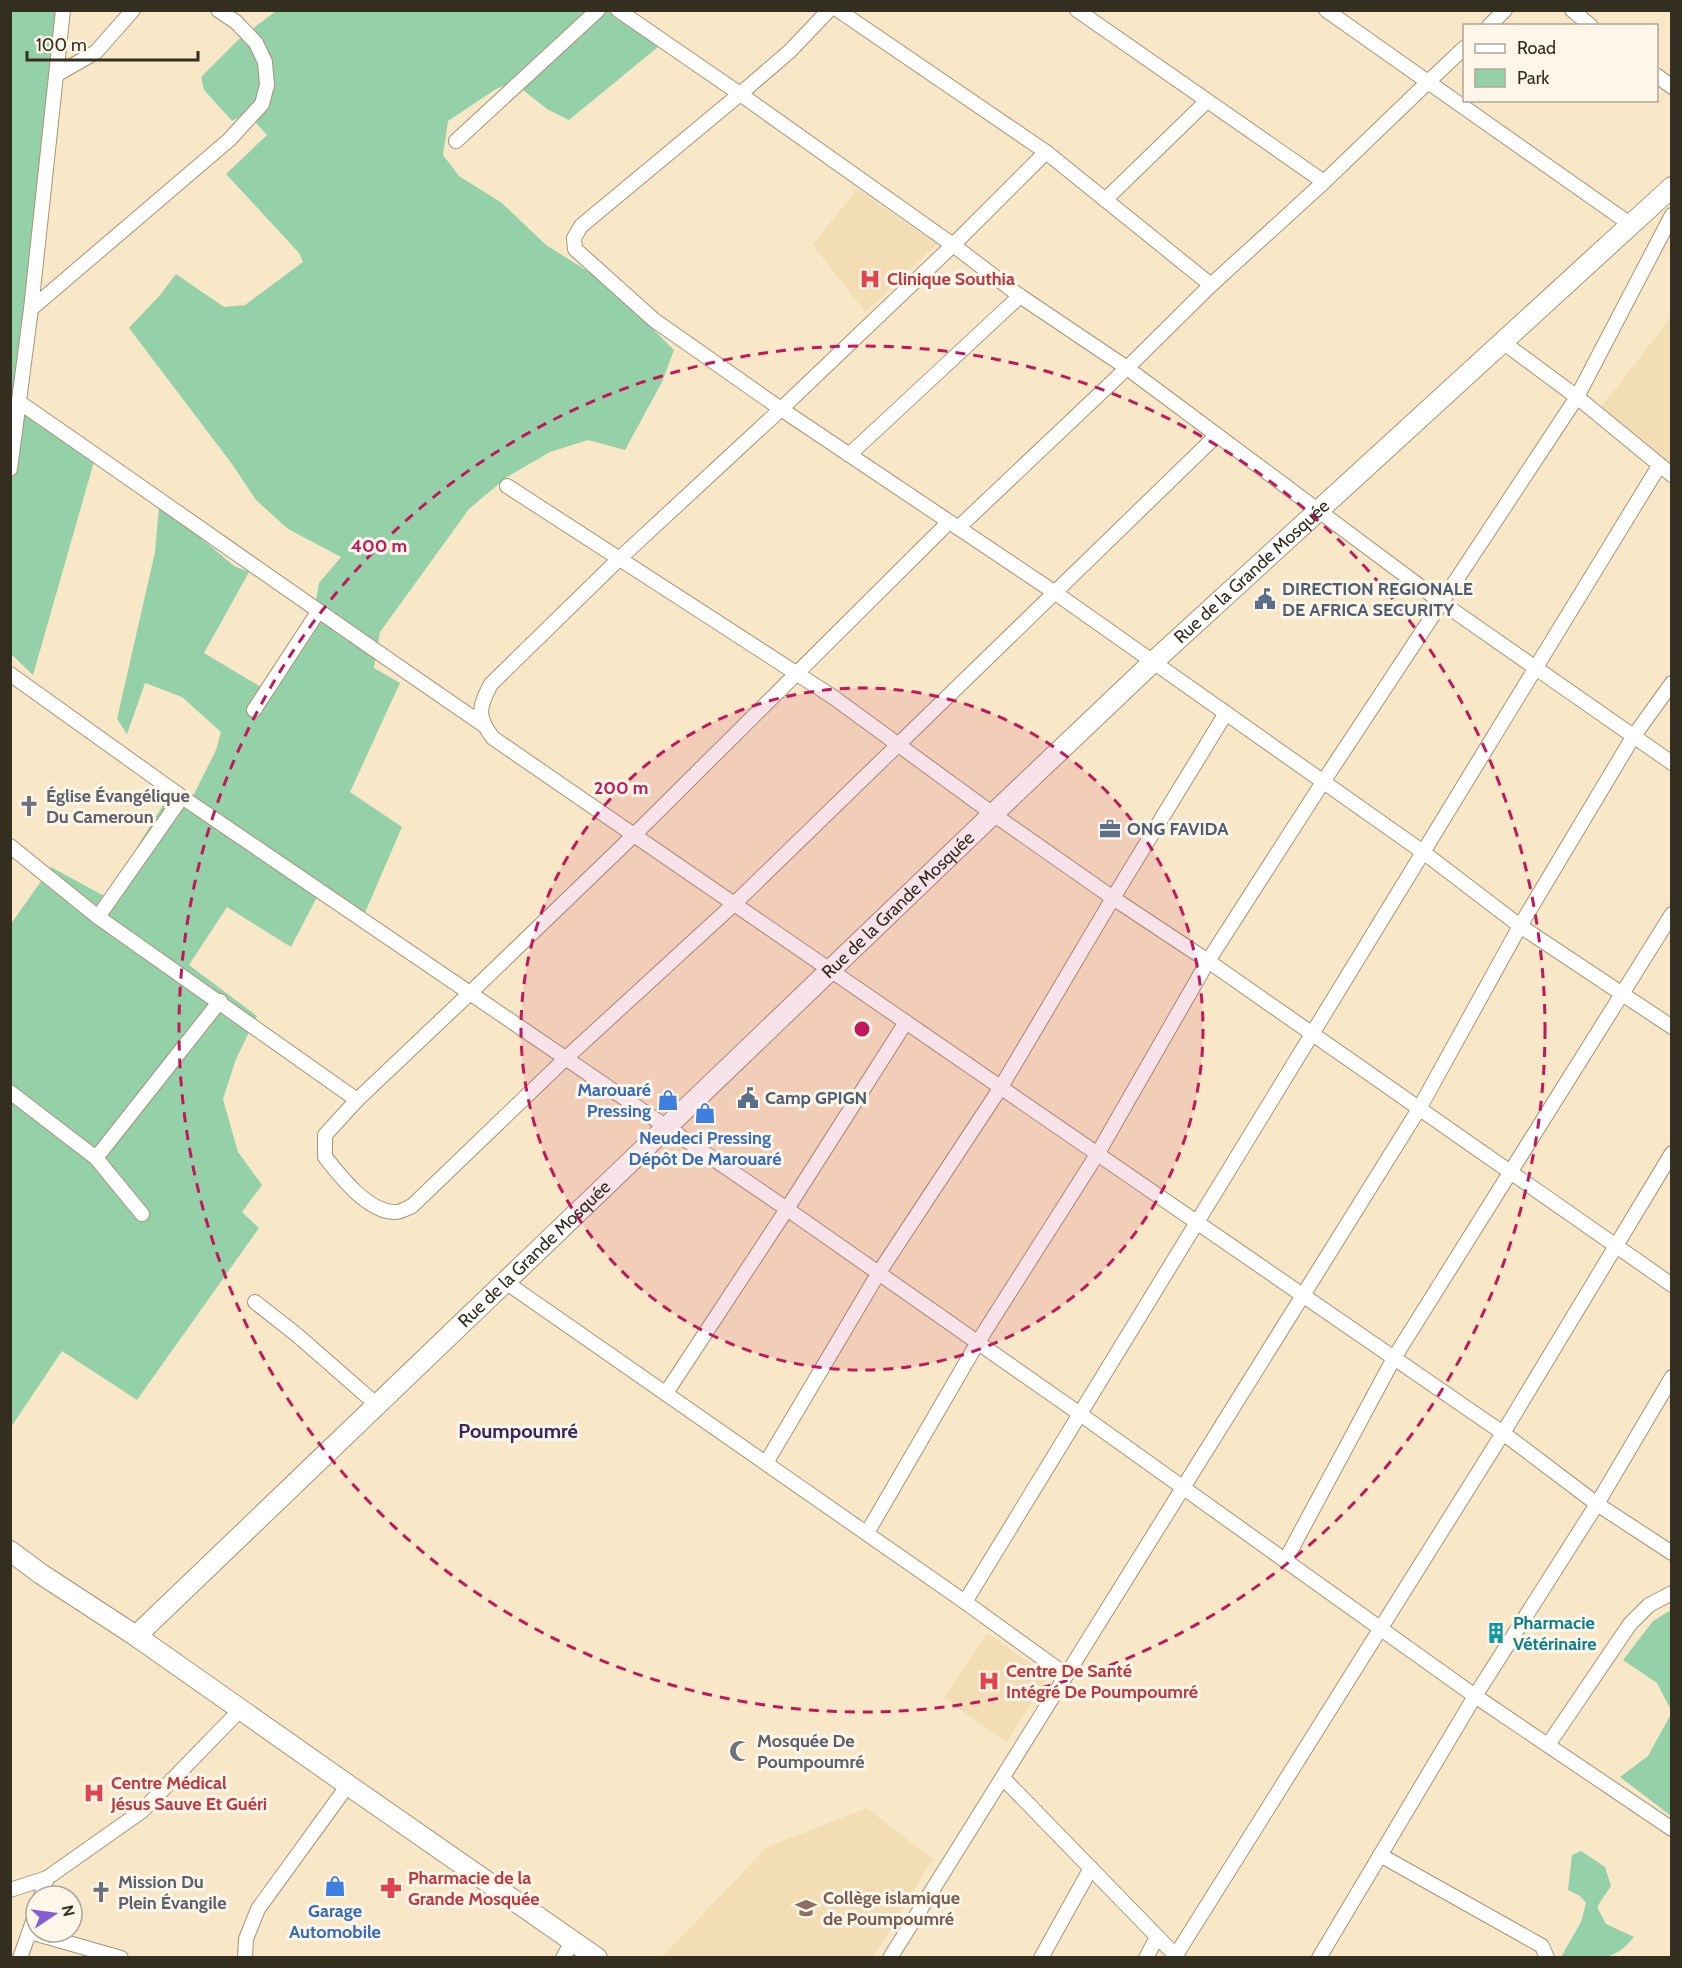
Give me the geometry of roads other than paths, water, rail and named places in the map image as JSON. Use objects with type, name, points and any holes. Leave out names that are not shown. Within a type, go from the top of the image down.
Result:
[{"type":"street","points":[[10,469],[31,309],[63,10]]},
{"type":"street","points":[[56,75],[96,52],[132,10]]},
{"type":"street","points":[[31,309],[229,140],[261,104],[267,85],[265,62],[256,43],[236,22],[218,10]]},
{"type":"street","points":[[456,141],[598,10]]},
{"type":"street","points":[[618,10],[953,245],[1020,296],[1127,368],[1441,602],[1671,764]]},
{"type":"street","points":[[829,10],[789,51],[740,94],[581,226],[574,238],[575,249],[654,320],[781,410],[1054,592],[1423,852],[1520,926],[1671,1027]]},
{"type":"street","points":[[838,10],[1046,152],[1211,285]]},
{"type":"street","points":[[1077,10],[1324,182]]},
{"type":"street","points":[[1326,10],[1630,224]]},
{"type":"street","points":[[1491,24],[1505,10]]},
{"type":"street","points":[[1572,10],[1589,24]]},
{"type":"street","points":[[1217,435],[734,904],[566,1058],[412,1206],[395,1213],[377,1207],[350,1187],[325,1157],[325,1135],[357,1100],[953,525],[1127,368],[1211,285],[1324,182],[1463,49]]},
{"type":"street","points":[[1658,77],[1671,87]]},
{"type":"street","points":[[1105,200],[1207,100]]},
{"type":"street","points":[[482,724],[480,705],[491,684],[619,559],[781,410],[1046,152]]},
{"type":"street","name":"Rue de la Grande Mosquée","points":[[136,1636],[504,1281],[1154,662],[1671,188]]},
{"type":"street","points":[[867,1533],[978,1342],[1098,1153],[1208,961],[1577,397],[1671,215]]},
{"type":"street","points":[[849,455],[1020,296]]},
{"type":"street","points":[[1504,343],[1577,397],[1671,475]]},
{"type":"street","points":[[19,402],[482,724],[493,738],[1503,1433],[1597,1504],[1671,1554]]},
{"type":"street","points":[[965,1602],[1659,465]]},
{"type":"street","points":[[507,486],[798,674],[898,743],[993,814],[1208,961],[1671,1286]]},
{"type":"street","points":[[254,710],[318,612]]},
{"type":"street","points":[[10,674],[182,797],[787,1209],[1080,1414],[1475,1696],[1671,1829]]},
{"type":"street","points":[[890,1958],[1419,1109],[1520,926],[1633,737],[1671,683]]},
{"type":"street","points":[[766,1462],[878,1274],[1001,1088],[1226,712]]},
{"type":"street","points":[[98,917],[182,797]]},
{"type":"street","points":[[10,846],[98,917],[357,1100]]},
{"type":"street","points":[[1285,1561],[1394,1358],[1671,914]]},
{"type":"street","points":[[96,1158],[220,1001]]},
{"type":"street","points":[[666,1392],[787,1209],[906,1022]]},
{"type":"street","points":[[10,1092],[96,1158],[141,1214]]},
{"type":"street","points":[[1002,1778],[1177,1956],[1503,1433],[1671,1153]]},
{"type":"street","points":[[504,1281],[766,1462],[1066,1675]]},
{"type":"street","points":[[255,1302],[297,1335],[376,1404]]},
{"type":"street","points":[[1319,1958],[1475,1696],[1597,1504],[1671,1377]]},
{"type":"street","points":[[10,1551],[136,1636],[348,1785],[568,1949],[597,1958]]},
{"type":"street","points":[[10,1565],[41,1574]]},
{"type":"street","points":[[1548,1745],[1630,1624],[1649,1605],[1671,1593]]},
{"type":"street","points":[[10,1890],[47,1878],[142,1811],[241,1709]]},
{"type":"street","points":[[245,1958],[246,1940],[258,1909],[348,1785]]},
{"type":"street","points":[[1380,1855],[1542,1946],[1547,1958]]},
{"type":"street","points":[[1041,1958],[1091,1868]]},
{"type":"street","points":[[45,1884],[47,1878]]},
{"type":"street","points":[[1146,1958],[1157,1937]]},
{"type":"street","points":[[72,1944],[121,1958]]},
{"type":"place","name":"Clinique Southia","points":[[870,279]]},
{"type":"place","name":"DIRECTION REGIONALE DE AFRICA SECURITY","points":[[1265,599]]},
{"type":"place","name":"Église Évangélique Du Cameroun","points":[[29,806]]},
{"type":"place","name":"ONG FAVIDA","points":[[1110,829]]},
{"type":"place","name":"Camp GPIGN","points":[[748,1098]]},
{"type":"place","name":"Marouaré Pressing","points":[[668,1100]]},
{"type":"place","name":"Neudeci Pressing Dépôt De Marouaré","points":[[705,1113]]},
{"type":"place","name":"Pharmacie Vétérinaire","points":[[1496,1633]]},
{"type":"place","name":"Centre De Santé Intégré De Poumpoumré","points":[[989,1681]]},
{"type":"place","name":"Mosquée De Poumpoumré","points":[[740,1751]]},
{"type":"place","name":"Centre Médical Jésus Sauve Et Guéri","points":[[94,1793]]},
{"type":"place","name":"Garage Automobile","points":[[335,1886]]},
{"type":"place","name":"Pharmacie de la Grande Mosquée","points":[[391,1888]]},
{"type":"place","name":"Mission Du Plein Évangile","points":[[101,1892]]},
{"type":"place","name":"Collège islamique de Poumpoumré","points":[[806,1908]]},
{"type":"district","name":"Poumpoumré","points":[[518,1431]]}]
